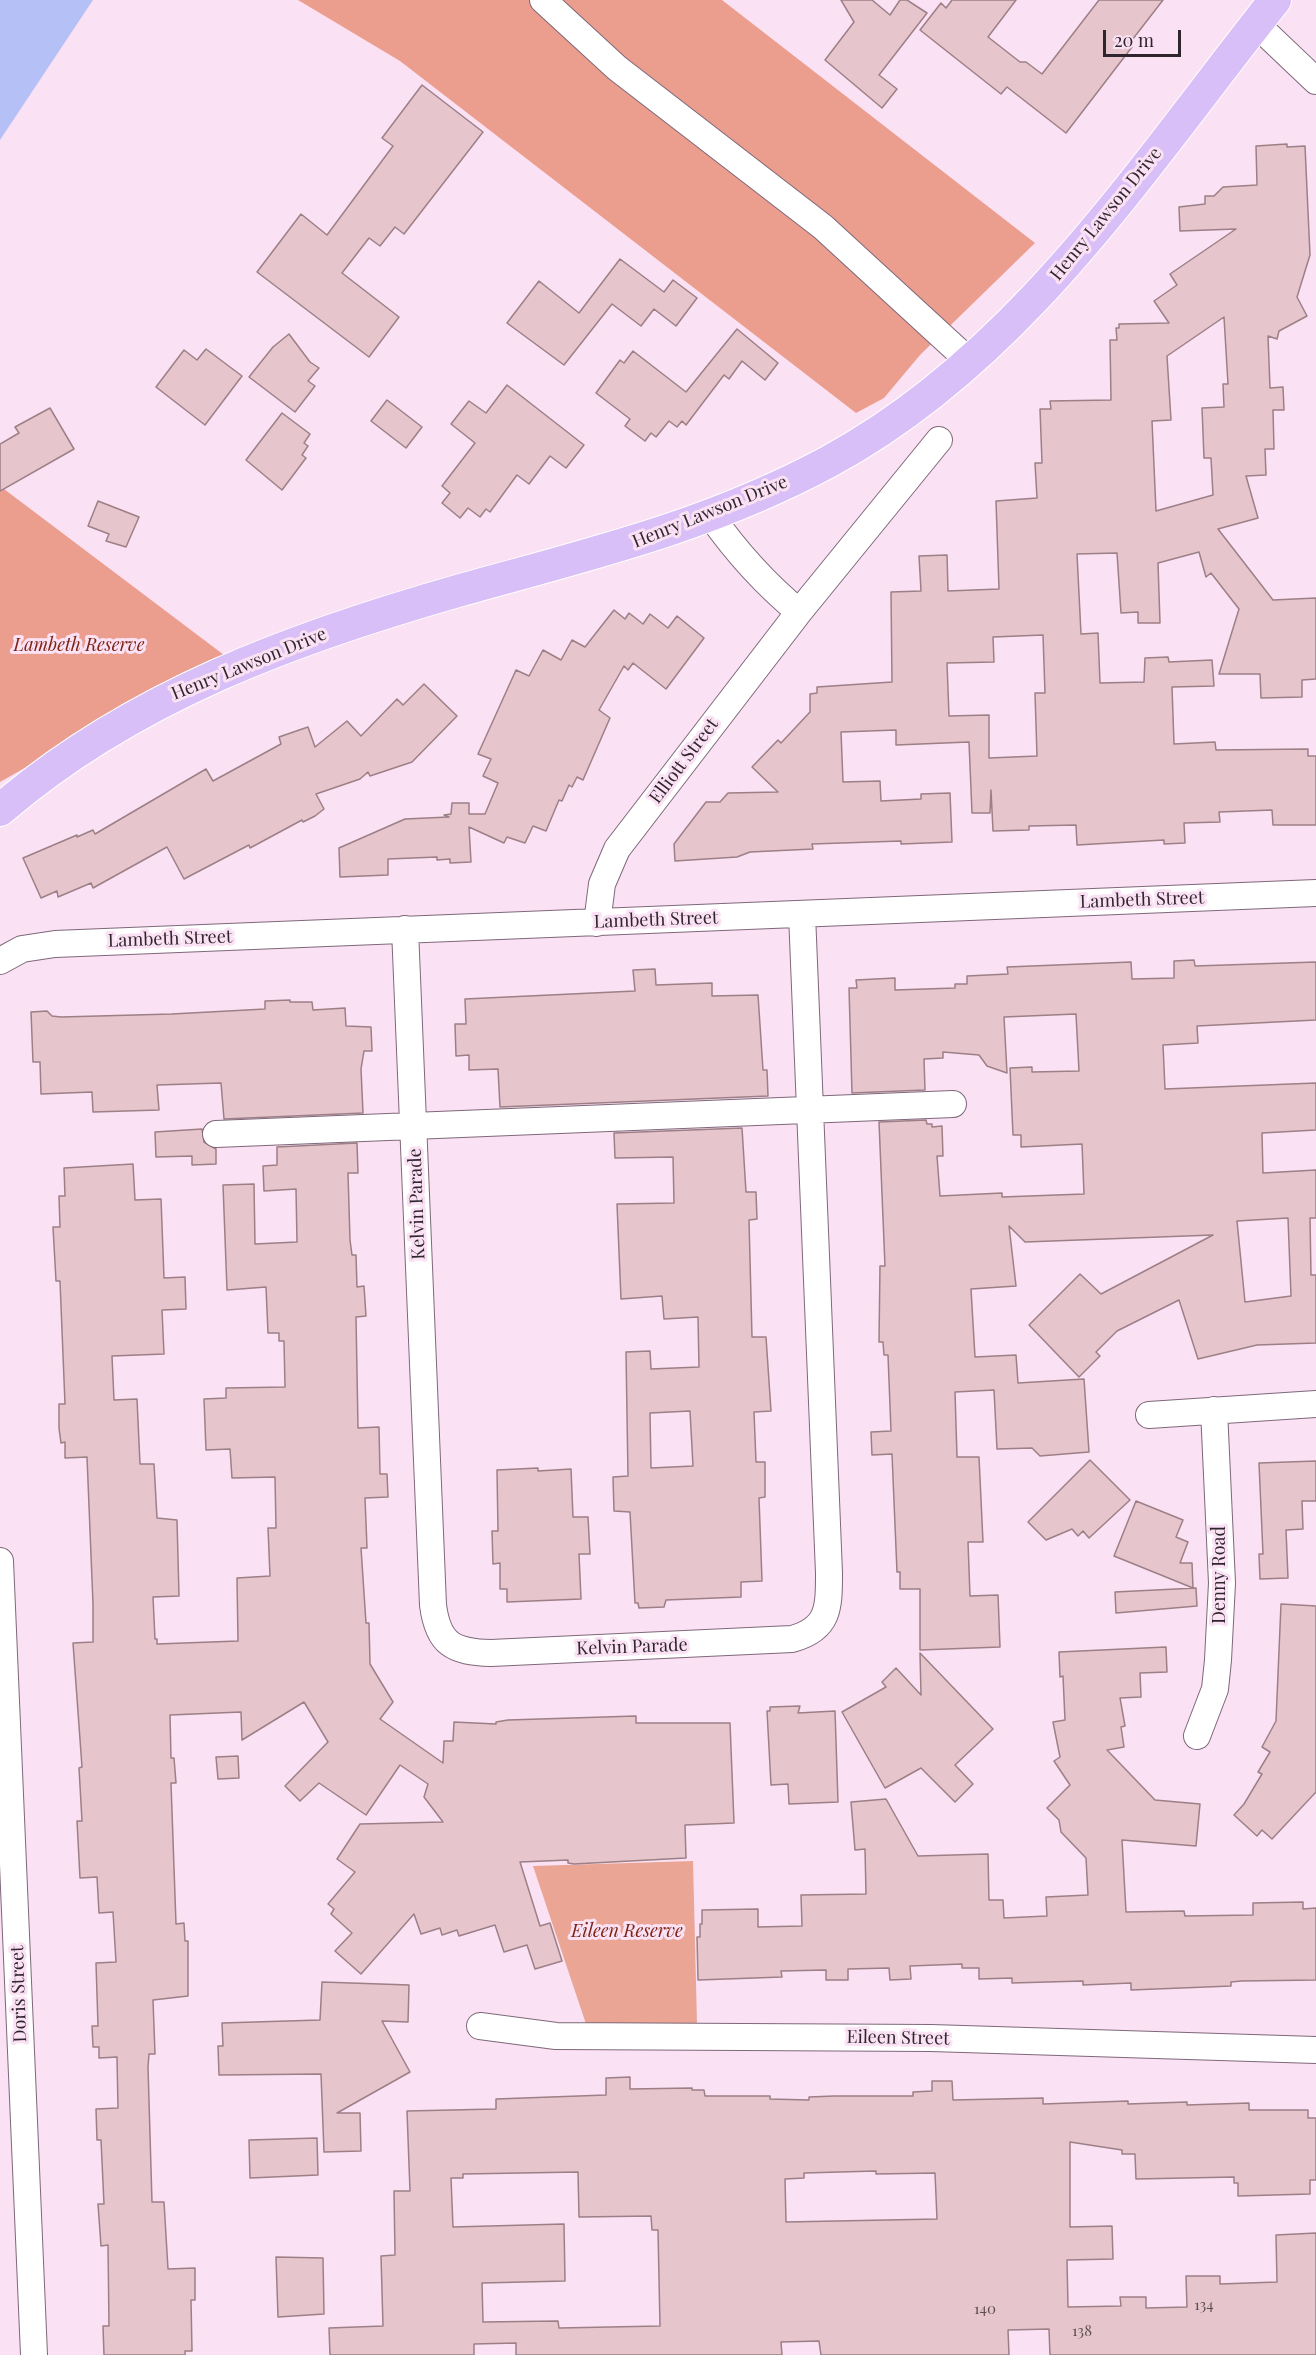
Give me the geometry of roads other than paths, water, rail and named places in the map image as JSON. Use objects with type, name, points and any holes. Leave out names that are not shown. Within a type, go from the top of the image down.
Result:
[{"type":"main road","name":"Henry Lawson Drive","points":[[0,810],[44,774],[130,718],[174,694],[244,662],[361,621],[602,553],[711,516],[782,485],[865,441],[925,400],[1038,295],[1069,261],[1265,12]]},
{"type":"street","points":[[543,0],[617,68],[823,227],[969,361]]},
{"type":"street","points":[[1265,12],[1316,81]]},
{"type":"street","name":"Elliott Street","points":[[597,923],[602,884],[617,849],[799,612],[939,440]]},
{"type":"street","points":[[711,516],[739,554],[765,583],[799,612]]},
{"type":"street","name":"Lambeth Street","points":[[0,961],[22,949],[55,944],[405,928],[597,923],[1316,893]]},
{"type":"street","name":"Kelvin Parade","points":[[405,928],[436,1626],[444,1640],[458,1649],[475,1653],[515,1652],[774,1641],[808,1635],[820,1626],[826,1612],[829,1573],[802,914]]},
{"type":"street","points":[[216,1134],[953,1104]]},
{"type":"street","points":[[1149,1415],[1316,1404]]},
{"type":"street","name":"Denny Road","points":[[1197,1736],[1215,1689],[1218,1660],[1221,1583],[1215,1410]]},
{"type":"street","name":"Doris Street","points":[[0,1561],[34,2355]]},
{"type":"street","name":"Eileen Street","points":[[480,2026],[556,2036],[932,2038],[1316,2050]]},
{"type":"water","points":[[0,0],[93,0],[0,140]]},
{"type":"park label","name":"Lambeth Reserve","points":[[79,645]]},
{"type":"park label","name":"Eileen Reserve","points":[[627,1931]]}]
